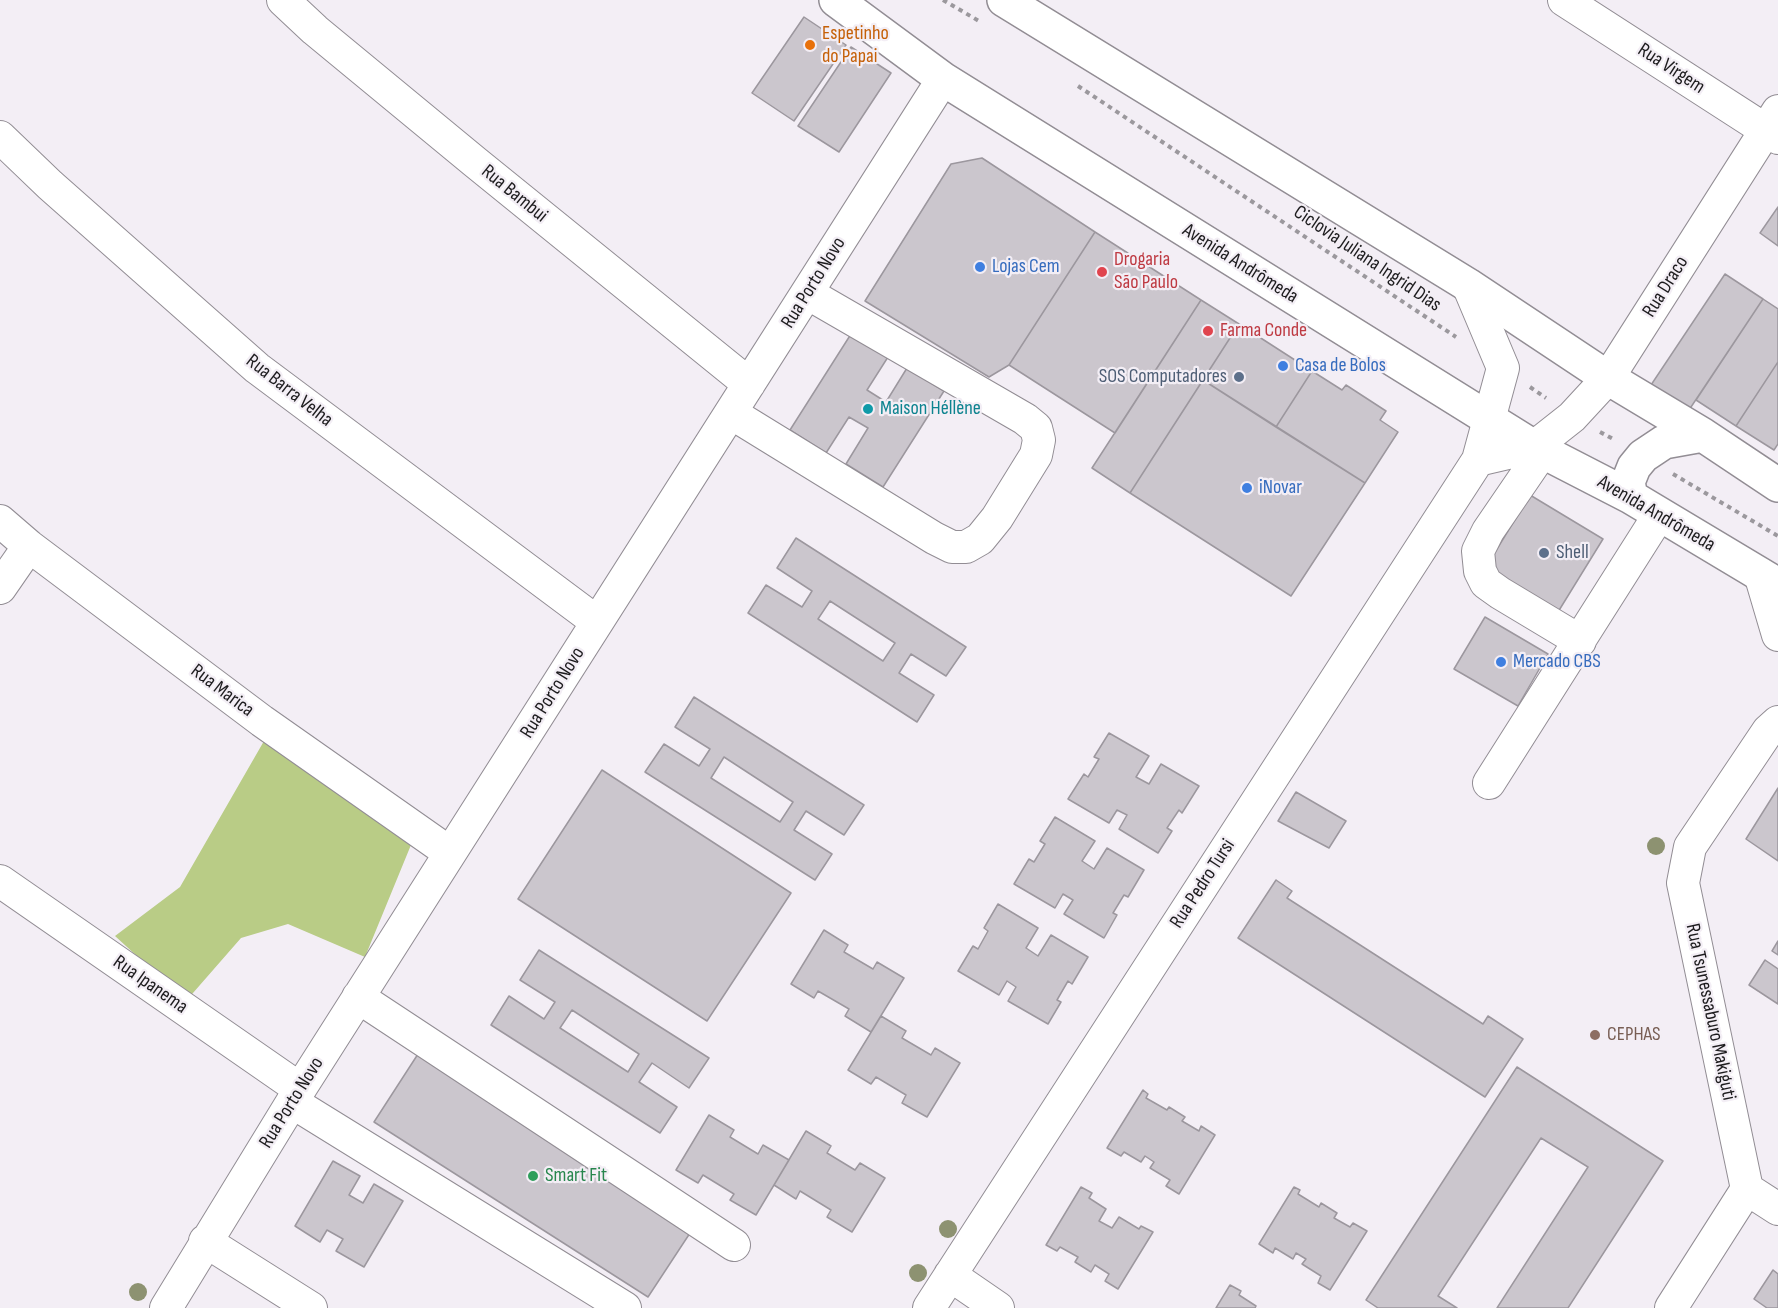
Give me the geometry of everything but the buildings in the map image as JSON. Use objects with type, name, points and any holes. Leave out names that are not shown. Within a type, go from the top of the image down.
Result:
[{"type":"main road","name":"Avenida Andrômeda","points":[[836,0],[943,79],[1489,419],[1538,449],[1631,497],[1769,580]]},
{"type":"main road","points":[[996,13],[1468,285],[1608,378],[1703,435],[1778,485]]},
{"type":"main road","points":[[1631,497],[1628,482],[1634,467],[1643,456],[1664,442],[1703,435]]},
{"type":"street","name":"Rua Bambui","points":[[283,0],[315,30],[466,155],[749,384]]},
{"type":"street","name":"Rua Virgem","points":[[1564,0],[1774,126]]},
{"type":"street","name":"Rua Porto Novo","points":[[166,1308],[296,1095],[943,79]]},
{"type":"street","name":"Rua Draco","points":[[1538,449],[1608,378],[1774,126]]},
{"type":"street","name":"Rua Barra Velha","points":[[0,137],[257,368],[597,622]]},
{"type":"street","points":[[1468,285],[1503,368]]},
{"type":"street","points":[[731,413],[934,538],[952,546],[966,547],[980,539],[997,518],[1036,455],[1039,440],[1036,428],[1025,419],[807,293]]},
{"type":"street","name":"Rua Pedro Tursi","points":[[929,1308],[1478,460],[1503,368]]},
{"type":"street","points":[[1478,460],[1538,449]]},
{"type":"street","points":[[1538,449],[1488,531],[1479,551],[1480,571],[1486,583],[1500,593],[1580,641]]},
{"type":"street","points":[[1489,783],[1659,515]]},
{"type":"street","name":"Rua Marica","points":[[0,521],[29,546],[262,721],[450,853]]},
{"type":"street","points":[[0,588],[29,546]]},
{"type":"street","points":[[1769,580],[1778,635]]},
{"type":"street","name":"Rua Tsunessaburo Makiguti","points":[[1747,1189],[1683,883],[1690,847],[1775,719]]},
{"type":"street","name":"Rua Ipanema","points":[[0,881],[296,1095],[625,1308]]},
{"type":"street","points":[[358,997],[734,1245]]},
{"type":"street","points":[[1671,1308],[1747,1189],[1778,1209]]},
{"type":"street","points":[[205,1241],[311,1308]]},
{"type":"street","points":[[950,1275],[998,1308]]},
{"type":"path","points":[[943,0],[996,13]]},
{"type":"path","name":"Ciclovia Juliana Ingrid Dias","points":[[1077,85],[1463,342]]},
{"type":"path","points":[[1503,368],[1572,417],[1778,536]]},
{"type":"green space","points":[[264,741],[413,840],[365,957],[288,924],[241,938],[186,1001],[115,936],[180,887]]},
{"type":"place","name":"Espetinho do Papai","points":[[810,45]]},
{"type":"place","name":"Lojas Cem","points":[[980,267]]},
{"type":"place","name":"Drogaria São Paulo","points":[[1102,272]]},
{"type":"place","name":"Farma Conde","points":[[1208,331]]},
{"type":"place","name":"Casa de Bolos","points":[[1283,366]]},
{"type":"place","name":"SOS Computadores","points":[[1239,377]]},
{"type":"place","name":"Maison Héllène","points":[[868,409]]},
{"type":"place","name":"iNovar","points":[[1247,488]]},
{"type":"place","name":"Shell","points":[[1544,553]]},
{"type":"place","name":"Mercado CBS","points":[[1501,662]]},
{"type":"place","name":"CEPHAS","points":[[1595,1035]]},
{"type":"place","name":"Smart Fit","points":[[533,1176]]}]
